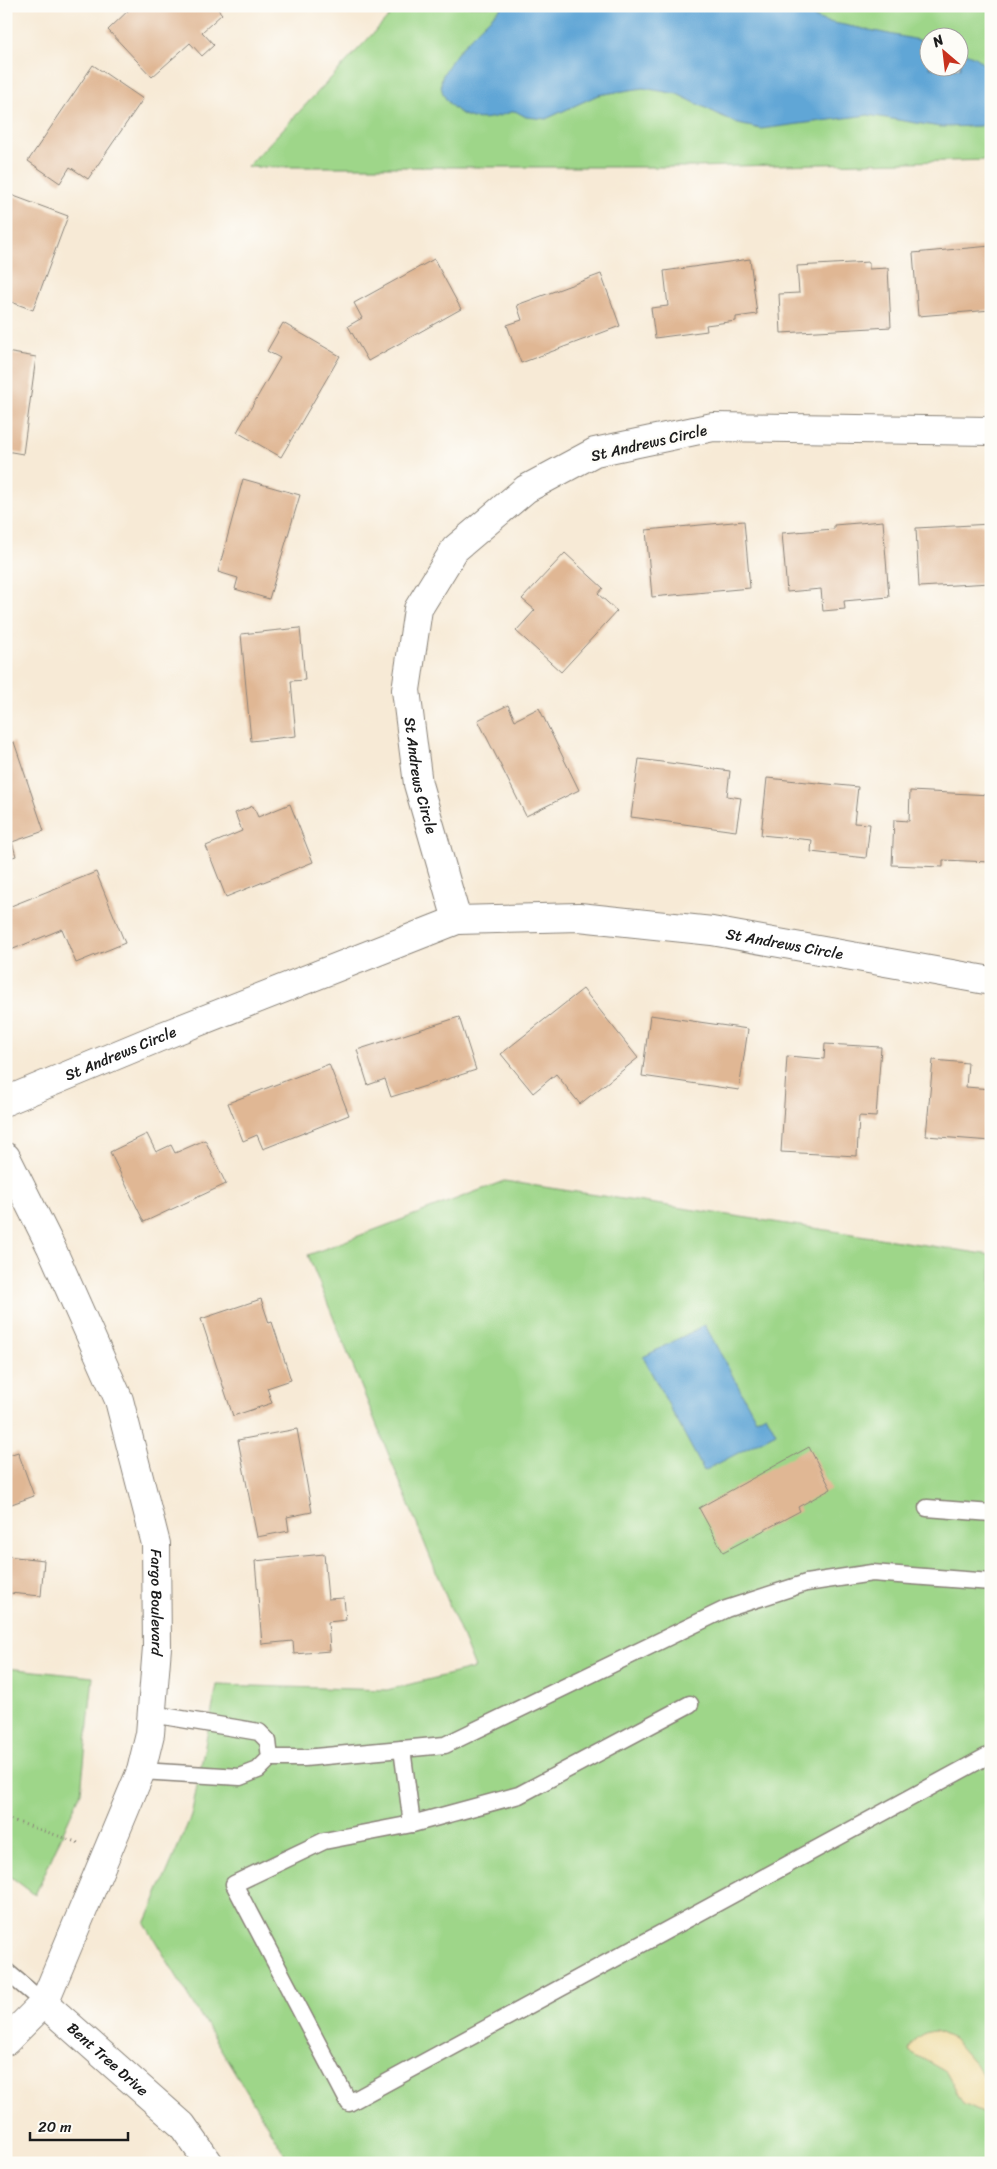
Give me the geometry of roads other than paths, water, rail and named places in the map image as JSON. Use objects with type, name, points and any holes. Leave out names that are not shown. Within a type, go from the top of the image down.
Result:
[{"type":"street","name":"St Andrews Circle","points":[[457,920],[418,784],[406,690],[418,609],[455,549],[526,489],[595,452],[713,427],[991,431]]},
{"type":"street","name":"St Andrews Circle","points":[[6,1101],[160,1037],[457,920],[579,917],[712,931],[991,981]]},
{"type":"street","name":"Fargo Boulevard","points":[[6,1157],[51,1247],[119,1400],[156,1544],[157,1648],[150,1734],[142,1771],[44,2003],[6,2041]]},
{"type":"street","name":"Bent Tree Drive","points":[[44,2003],[182,2125],[209,2163]]},
{"type":"lane","points":[[927,1508],[991,1513]]},
{"type":"lane","points":[[142,1771],[240,1777],[258,1770],[270,1758],[445,1745],[726,1610],[806,1582],[872,1573],[991,1582]]},
{"type":"lane","points":[[690,1704],[519,1795],[412,1824],[324,1841],[234,1884],[348,2103],[991,1754]]},
{"type":"lane","points":[[152,1714],[259,1732],[268,1741],[270,1758]]},
{"type":"lane","points":[[402,1749],[412,1824]]},
{"type":"lane","points":[[6,1971],[44,2003]]},
{"type":"water","points":[[503,6],[791,6],[824,21],[920,40],[920,78],[970,78],[970,55],[975,57],[991,71],[991,119],[981,126],[940,127],[868,115],[761,129],[738,124],[677,94],[643,88],[598,95],[546,119],[526,117],[515,111],[484,119],[473,118],[466,116],[453,107],[444,95],[441,88],[441,80],[450,63],[479,29]]},
{"type":"water","points":[[705,1325],[756,1419],[766,1414],[776,1433],[704,1471],[643,1357]]}]
